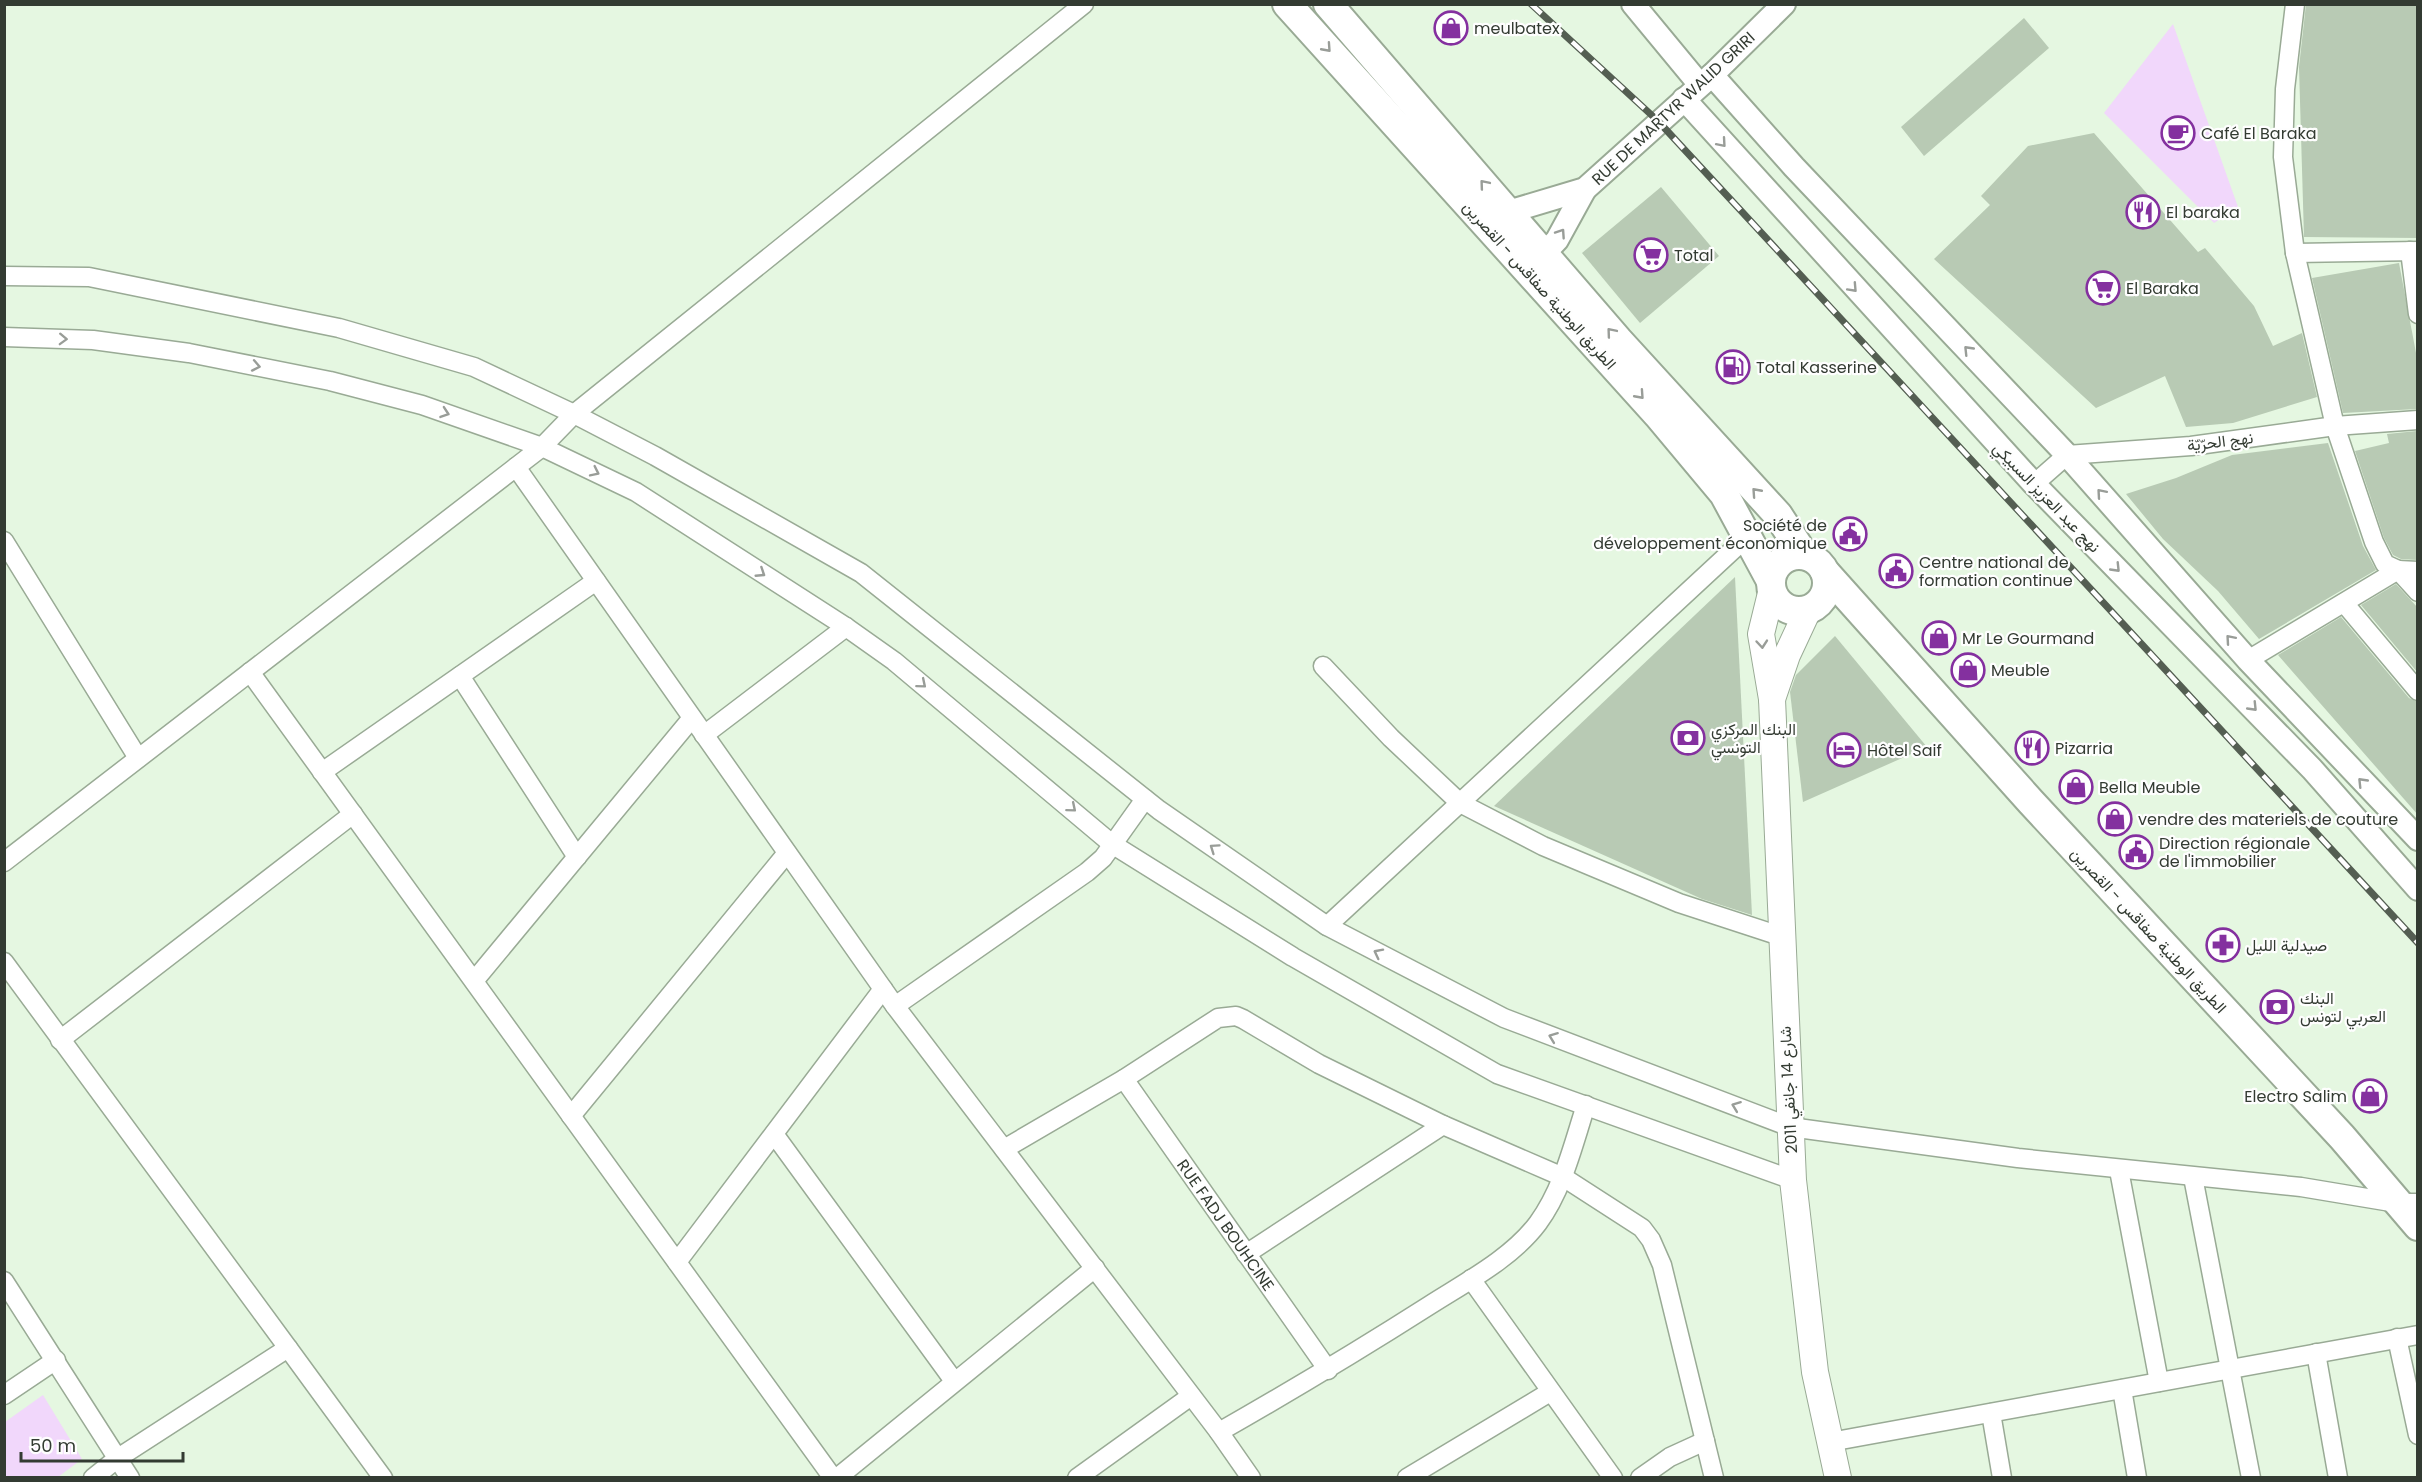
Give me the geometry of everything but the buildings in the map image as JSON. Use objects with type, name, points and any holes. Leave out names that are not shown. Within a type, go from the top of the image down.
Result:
[{"type":"main road","name":"الطريق الوطنية صفاقس - القصرين","points":[[1287,4],[1499,220]]},
{"type":"main road","name":"الطريق الوطنية صفاقس - القصرين","points":[[1328,4],[1499,220],[1536,262],[1724,495],[1748,536],[1771,585]]},
{"type":"main road","name":"الطريق الوطنية صفاقس - القصرين","points":[[1536,262],[1662,391],[1778,515],[1815,564],[2031,802],[2342,1137],[2407,1203],[2418,1226]]},
{"type":"main road","points":[[1786,558],[1815,564],[1826,591],[1812,608],[1790,610],[1782,605],[1771,585],[1778,564],[1786,558]]},
{"type":"main road","name":"شارع 14 جانفي 2011","points":[[1771,585],[1761,634],[1772,699],[1780,936],[1793,1180],[1815,1372],[1838,1478]]},
{"type":"main road","name":"الطريق الوطنية صفاقس - القصرين","points":[[1812,608],[1843,612],[1880,635]]},
{"type":"main road","name":"شارع 14 جانفي 2011","points":[[1772,699],[1787,655],[1812,608]]},
{"type":"street","points":[[7,854],[138,759],[542,447],[574,414],[1084,4]]},
{"type":"street","name":"نهج عبد العزيز السبيكي","points":[[1633,4],[1699,86],[2034,484],[2304,760],[2418,889]]},
{"type":"street","name":"RUE DE MARTYR WALID GRIRI","points":[[1499,220],[1564,193],[1585,189],[1699,86],[1784,4]]},
{"type":"street","points":[[2295,4],[2284,90],[2283,157],[2295,253],[2335,426],[2379,554],[2385,564],[2398,570],[2418,571]]},
{"type":"street","name":"نهج عبد العزيز السبيكي","points":[[1699,86],[1794,167],[2067,455],[2248,660],[2418,839]]},
{"type":"street","points":[[1536,262],[1569,220],[1585,189]]},
{"type":"street","points":[[2295,253],[2414,251],[2418,314]]},
{"type":"street","points":[[4,276],[89,277],[339,328],[474,367],[574,414],[655,456],[861,573],[1145,799],[1327,927],[1504,1018],[1790,1127],[2119,1170],[2301,1187],[2407,1203]]},
{"type":"street","points":[[4,337],[103,341],[189,353],[319,378],[422,405],[542,447],[636,492],[846,627],[894,661],[1112,844],[1293,957],[1497,1074],[1793,1180]]},
{"type":"street","name":"نهج الحرّيّة","points":[[2067,455],[2191,446],[2335,426],[2418,420]]},
{"type":"street","points":[[2034,484],[2067,455]]},
{"type":"street","points":[[516,467],[895,1006],[1219,1432],[1251,1478]]},
{"type":"street","points":[[1327,927],[1748,536]]},
{"type":"street","points":[[4,541],[138,759]]},
{"type":"street","points":[[2398,570],[2418,592]]},
{"type":"street","points":[[2248,660],[2398,570]]},
{"type":"street","points":[[322,772],[596,581]]},
{"type":"street","points":[[2344,603],[2418,691]]},
{"type":"street","points":[[704,735],[846,627]]},
{"type":"street","points":[[1323,666],[1391,738],[1460,803],[1543,846],[1658,895],[1780,936]]},
{"type":"street","points":[[250,672],[835,1478],[1095,1268]]},
{"type":"street","points":[[460,676],[577,857]]},
{"type":"street","points":[[474,981],[692,718]]},
{"type":"street","points":[[895,1006],[1087,872],[1103,858],[1145,799]]},
{"type":"street","points":[[60,1040],[353,814]]},
{"type":"street","points":[[571,1116],[787,853]]},
{"type":"street","points":[[4,962],[383,1478]]},
{"type":"street","points":[[677,1262],[883,989]]},
{"type":"street","points":[[1004,1149],[1124,1080],[1218,1018],[1236,1016],[1319,1064],[1443,1125],[1563,1177],[1631,1218],[1651,1240],[1662,1265],[1714,1478]]},
{"type":"street","name":"RUE FADJ BOUHCINE","points":[[1124,1080],[1328,1370]]},
{"type":"street","points":[[1219,1432],[1328,1370],[1471,1279],[1516,1245],[1538,1223],[1563,1177],[1586,1105]]},
{"type":"street","points":[[1246,1254],[1443,1125]]},
{"type":"street","points":[[774,1134],[954,1381]]},
{"type":"street","points":[[2119,1170],[2158,1382]]},
{"type":"street","points":[[2193,1177],[2251,1478]]},
{"type":"street","points":[[1471,1279],[1613,1478]]},
{"type":"street","points":[[4,1281],[130,1478]]},
{"type":"street","points":[[1830,1442],[2418,1335]]},
{"type":"street","points":[[2397,1338],[2418,1435]]},
{"type":"street","points":[[93,1478],[118,1458],[288,1348]]},
{"type":"street","points":[[2316,1353],[2338,1478]]},
{"type":"street","points":[[4,1395],[56,1360]]},
{"type":"street","points":[[2122,1389],[2137,1478]]},
{"type":"street","points":[[1407,1478],[1436,1470],[1550,1392]]},
{"type":"street","points":[[1077,1478],[1191,1396]]},
{"type":"street","points":[[1991,1413],[2002,1478]]},
{"type":"street","points":[[1640,1478],[1670,1457],[1705,1441]]},
{"type":"shaded area","points":[[2173,24],[2238,207],[2214,223],[2104,113]]},
{"type":"shaded area","points":[[43,1395],[82,1459],[58,1477],[5,1477],[5,1422]]},
{"type":"railway","points":[[1531,4],[1658,121],[2418,943]]},
{"type":"place","name":"meulbatex","points":[[1451,28]]},
{"type":"place","name":"Café El Baraka","points":[[2178,133]]},
{"type":"place","name":"El baraka","points":[[2143,212]]},
{"type":"place","name":"Total","points":[[1651,255]]},
{"type":"place","name":"El Baraka","points":[[2103,288]]},
{"type":"place","name":"Total Kasserine","points":[[1733,367]]},
{"type":"place","name":"Société de développement économique","points":[[1850,534]]},
{"type":"place","name":"Centre national de formation continue","points":[[1896,571]]},
{"type":"place","name":"Mr Le Gourmand","points":[[1939,638]]},
{"type":"place","name":"Meuble","points":[[1968,670]]},
{"type":"place","name":"البنك المركزي التونسي","points":[[1688,738]]},
{"type":"place","name":"Pizarria","points":[[2032,748]]},
{"type":"place","name":"Hôtel Saif","points":[[1844,750]]},
{"type":"place","name":"Bella Meuble","points":[[2076,787]]},
{"type":"place","name":"vendre des materiels de couture","points":[[2115,819]]},
{"type":"place","name":"Direction régionale de l'immobilier","points":[[2136,852]]},
{"type":"place","name":"صيدلية الليل","points":[[2223,945]]},
{"type":"place","name":"البنك العربي لتونس","points":[[2277,1007]]},
{"type":"place","name":"Electro Salim","points":[[2370,1096]]}]
